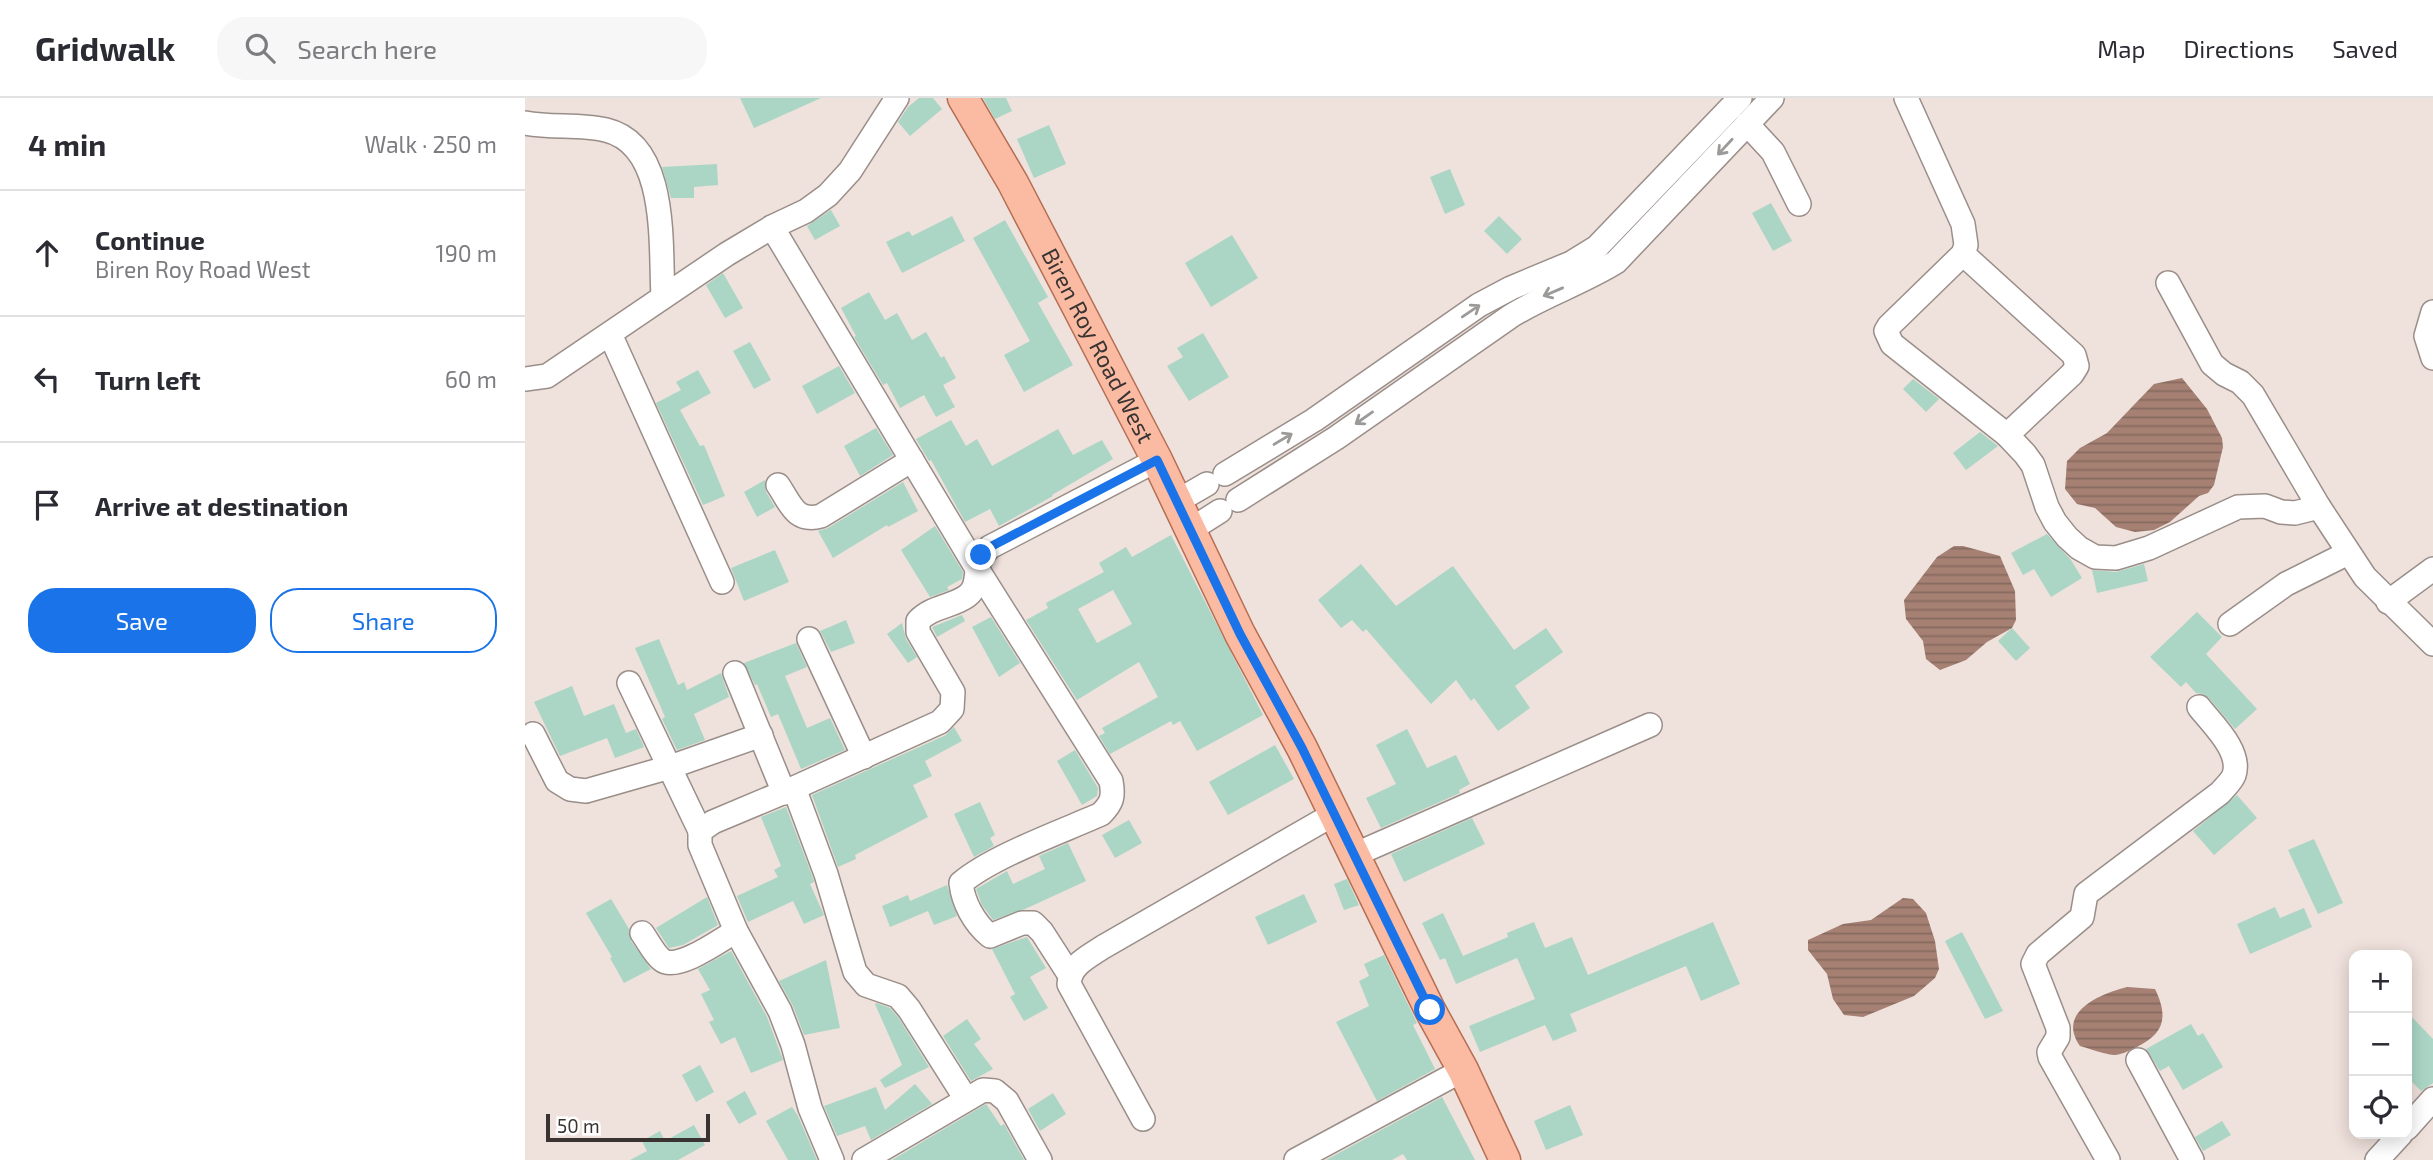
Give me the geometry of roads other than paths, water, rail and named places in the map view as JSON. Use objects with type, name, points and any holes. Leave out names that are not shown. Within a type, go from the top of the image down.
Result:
[{"type":"main road","name":"Biren Roy Road West","points":[[963,98],[1013,183],[1157,460],[1240,634],[1302,748],[1430,1010],[1463,1070],[1505,1160]]},
{"type":"street","points":[[525,379],[547,376],[663,297],[772,227],[806,211],[828,195],[850,171],[897,98]]},
{"type":"street","points":[[1177,502],[1314,420],[1479,305],[1511,288],[1571,263],[1597,247],[1740,98]]},
{"type":"street","points":[[1190,530],[1336,438],[1511,316],[1541,298],[1595,275],[1616,262],[1772,98]]},
{"type":"street","points":[[1906,98],[1963,224],[1966,245],[1963,254],[1889,326],[1888,338],[1892,344],[2007,435],[2033,465],[2047,507],[2067,537],[2079,548],[2095,556],[2116,558],[2149,548],[2238,507],[2265,506],[2281,512],[2295,513],[2319,507]]},
{"type":"street","points":[[525,123],[606,130],[627,140],[643,155],[653,176],[663,297]]},
{"type":"street","points":[[1747,124],[1773,152],[1799,204]]},
{"type":"street","points":[[772,227],[976,567],[1111,782],[1114,794],[1111,805],[1101,814],[972,874],[961,883],[963,896],[980,928],[990,936],[1022,923],[1033,923],[1042,932],[1069,974],[1069,984],[1143,1119]]},
{"type":"street","points":[[1963,254],[2074,355],[2077,366],[2007,435]]},
{"type":"street","points":[[2168,283],[2212,364],[2224,374],[2241,382],[2253,395],[2319,507],[2365,577],[2433,644]]},
{"type":"street","points":[[2433,312],[2426,337],[2433,358]]},
{"type":"street","points":[[610,334],[722,582]]},
{"type":"street","points":[[778,485],[799,516],[809,519],[821,516],[912,460]]},
{"type":"street","points":[[700,831],[713,822],[789,791],[940,722],[952,709],[953,692],[918,632],[918,621],[926,612],[968,595],[976,584],[976,567],[981,555],[990,547],[1157,460]]},
{"type":"street","points":[[2230,624],[2286,584],[2348,553]]},
{"type":"street","points":[[2388,602],[2433,569]]},
{"type":"street","points":[[809,639],[864,757]]},
{"type":"street","points":[[735,673],[826,874],[855,972],[866,985],[898,996],[966,1099]]},
{"type":"street","points":[[629,683],[700,831],[700,845],[736,931],[780,1012],[793,1045],[822,1156]]},
{"type":"street","points":[[2108,1160],[2050,1057],[2049,1052],[2059,1033],[2033,964],[2038,954],[2082,917],[2086,894],[2220,793],[2234,776],[2235,762],[2231,750],[2199,707]]},
{"type":"street","points":[[1354,855],[1650,725]]},
{"type":"street","points":[[533,734],[557,781],[570,789],[586,791],[670,767],[761,735]]},
{"type":"street","points":[[1069,974],[1103,947],[1333,814]]},
{"type":"street","points":[[642,933],[662,960],[671,964],[682,962],[736,931]]},
{"type":"street","points":[[2138,1060],[2192,1160]]},
{"type":"street","points":[[1296,1160],[1463,1070]]},
{"type":"street","points":[[864,1160],[983,1090],[995,1091],[1007,1101],[1039,1160]]},
{"type":"street","points":[[2412,1122],[2433,1099]]},
{"type":"street","points":[[2377,1160],[2396,1139]]}]
